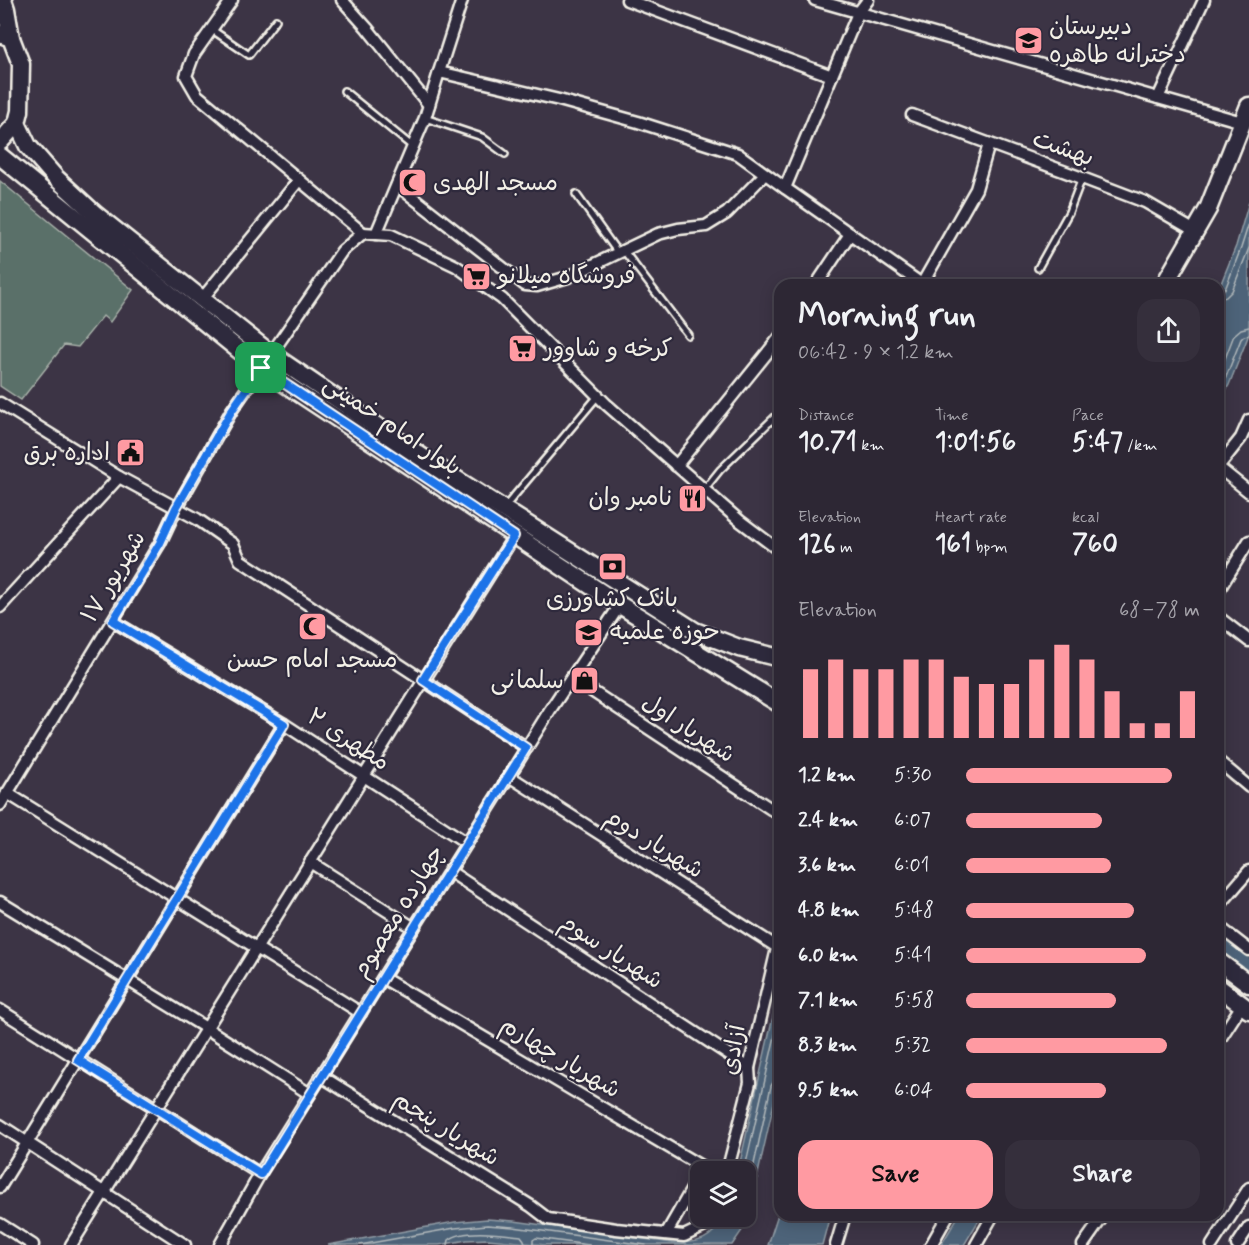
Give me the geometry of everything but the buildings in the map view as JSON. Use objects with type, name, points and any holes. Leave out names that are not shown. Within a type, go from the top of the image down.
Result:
[{"type":"main road","points":[[0,142],[18,123],[21,111],[21,64],[5,36],[6,9],[3,0]]},
{"type":"main road","points":[[1167,279],[1208,209],[1249,106]]},
{"type":"main road","name":"بلوار امام خمینی","points":[[18,123],[28,146],[55,177],[95,214],[271,354],[434,465],[695,631],[739,648],[774,657]]},
{"type":"main road","name":"بلوار امام خمینی","points":[[0,156],[261,368],[620,605],[774,700]]},
{"type":"main road","points":[[1224,966],[1249,984]]},
{"type":"main road","points":[[1224,991],[1246,1007]]},
{"type":"street","points":[[232,0],[194,54],[186,76],[197,95],[363,233],[391,235],[456,266],[502,299],[598,396],[740,521],[774,546]]},
{"type":"street","points":[[342,0],[429,105]]},
{"type":"street","points":[[376,234],[425,118],[462,0]]},
{"type":"street","points":[[627,0],[832,76]]},
{"type":"street","points":[[815,0],[1242,122]]},
{"type":"street","points":[[785,188],[858,13],[868,0]]},
{"type":"street","points":[[1158,98],[1204,0]]},
{"type":"street","points":[[439,72],[558,100],[738,154],[914,279]]},
{"type":"street","name":"بهشت","points":[[912,115],[1145,202],[1195,231]]},
{"type":"street","points":[[926,279],[976,189],[989,144]]},
{"type":"street","points":[[398,185],[525,285],[537,286],[568,278],[658,234],[706,226],[727,213],[765,174]]},
{"type":"street","points":[[202,299],[299,180]]},
{"type":"street","points":[[271,354],[342,251],[363,233]]},
{"type":"street","points":[[820,279],[850,234]]},
{"type":"street","points":[[676,466],[774,345]]},
{"type":"street","name":"۱۷ شهریور","points":[[0,805],[160,543],[176,508],[232,410],[261,368]]},
{"type":"street","points":[[0,403],[119,477],[197,519],[233,544],[240,560],[526,748]]},
{"type":"street","points":[[1224,461],[1245,440],[1249,420]]},
{"type":"street","points":[[1224,472],[1249,492]]},
{"type":"street","points":[[0,607],[119,477]]},
{"type":"street","points":[[71,1245],[514,536]]},
{"type":"street","points":[[1224,582],[1249,542]]},
{"type":"street","name":"چهارده معصوم","points":[[220,1245],[321,1076],[526,748],[620,605]]},
{"type":"street","name":"مطهری ۲","points":[[113,621],[284,724],[467,843]]},
{"type":"street","points":[[1224,622],[1249,641]]},
{"type":"street","name":"شهریار اول","points":[[572,678],[774,811]]},
{"type":"street","points":[[0,1188],[284,724]]},
{"type":"street","points":[[1224,766],[1249,787]]},
{"type":"street","name":"شهریار دوم","points":[[509,776],[774,945]]},
{"type":"street","points":[[7,793],[361,1013]]},
{"type":"street","points":[[310,862],[414,928]]},
{"type":"street","points":[[1224,900],[1249,870]]},
{"type":"street","name":"شهریار سوم","points":[[449,872],[749,1068]]},
{"type":"street","points":[[0,902],[310,1094]]},
{"type":"street","points":[[1224,931],[1249,950]]},
{"type":"street","name":"آزادی","points":[[730,1161],[750,1083],[749,1068],[774,960]]},
{"type":"street","name":"شهریار چهارم","points":[[383,978],[690,1164]]},
{"type":"street","points":[[1224,1034],[1246,1007]]},
{"type":"street","points":[[0,1011],[261,1174]]},
{"type":"street","name":"شهریار پنجم","points":[[321,1076],[531,1206],[548,1219],[666,1234]]},
{"type":"street","points":[[0,1125],[185,1245]]},
{"type":"street","points":[[1212,1245],[1249,1188]]},
{"type":"street","points":[[690,1192],[666,1234],[684,1236],[702,1227]]},
{"type":"street","points":[[836,1245],[843,1221]]},
{"type":"street","points":[[931,1245],[945,1221]]},
{"type":"street","points":[[980,1243],[990,1221]]},
{"type":"street","points":[[1083,1245],[1100,1221]]},
{"type":"street","points":[[0,1224],[33,1245]]},
{"type":"street","points":[[1237,1245],[1249,1227]]},
{"type":"lane","points":[[211,29],[249,55],[276,20]]},
{"type":"lane","points":[[344,91],[413,147]]},
{"type":"lane","points":[[425,118],[482,136],[505,154]]},
{"type":"lane","points":[[1038,268],[1069,212],[1083,178]]},
{"type":"lane","points":[[576,194],[688,335]]},
{"type":"lane","points":[[503,509],[598,396]]},
{"type":"lane","points":[[704,490],[720,470],[774,418]]},
{"type":"green space","points":[[0,181],[133,290],[110,322],[103,316],[78,347],[64,345],[21,400],[0,386]]},
{"type":"water","points":[[1249,202],[1249,334],[1224,394],[1223,279],[1236,246]]},
{"type":"water","points":[[774,1012],[774,1103],[756,1182],[756,1161],[740,1161]]},
{"type":"water","points":[[487,1219],[673,1243],[698,1241],[717,1227],[744,1227],[732,1245],[545,1245],[488,1239],[439,1245],[328,1245],[455,1222]]},
{"type":"water","points":[[776,1221],[828,1221],[822,1245],[768,1245]]},
{"type":"water","points":[[955,1221],[978,1221],[964,1245],[941,1245]]},
{"type":"waterway","points":[[1224,948],[1249,967]]},
{"type":"place","name":"دبیرستان دخترانه طاهره","points":[[1028,41]]},
{"type":"place","name":"مسجد الهدی","points":[[412,183]]},
{"type":"place","name":"فروشگاه میلانو","points":[[477,276]]},
{"type":"place","name":"کرخه و شاوور","points":[[523,349]]},
{"type":"place","name":"اداره برق","points":[[131,453]]},
{"type":"place","name":"نامبر وان","points":[[693,498]]},
{"type":"place","name":"بانک کشاورزی","points":[[612,566]]},
{"type":"place","name":"مسجد امام حسن","points":[[312,627]]},
{"type":"place","name":"حوزه علمیه","points":[[589,632]]},
{"type":"place","name":"سلمانی","points":[[585,681]]},
{"type":"route","points":[[261,368],[514,536],[423,680],[526,748],[261,1174],[78,1060],[284,724],[113,621],[160,543],[176,508],[232,410],[261,368]]}]
